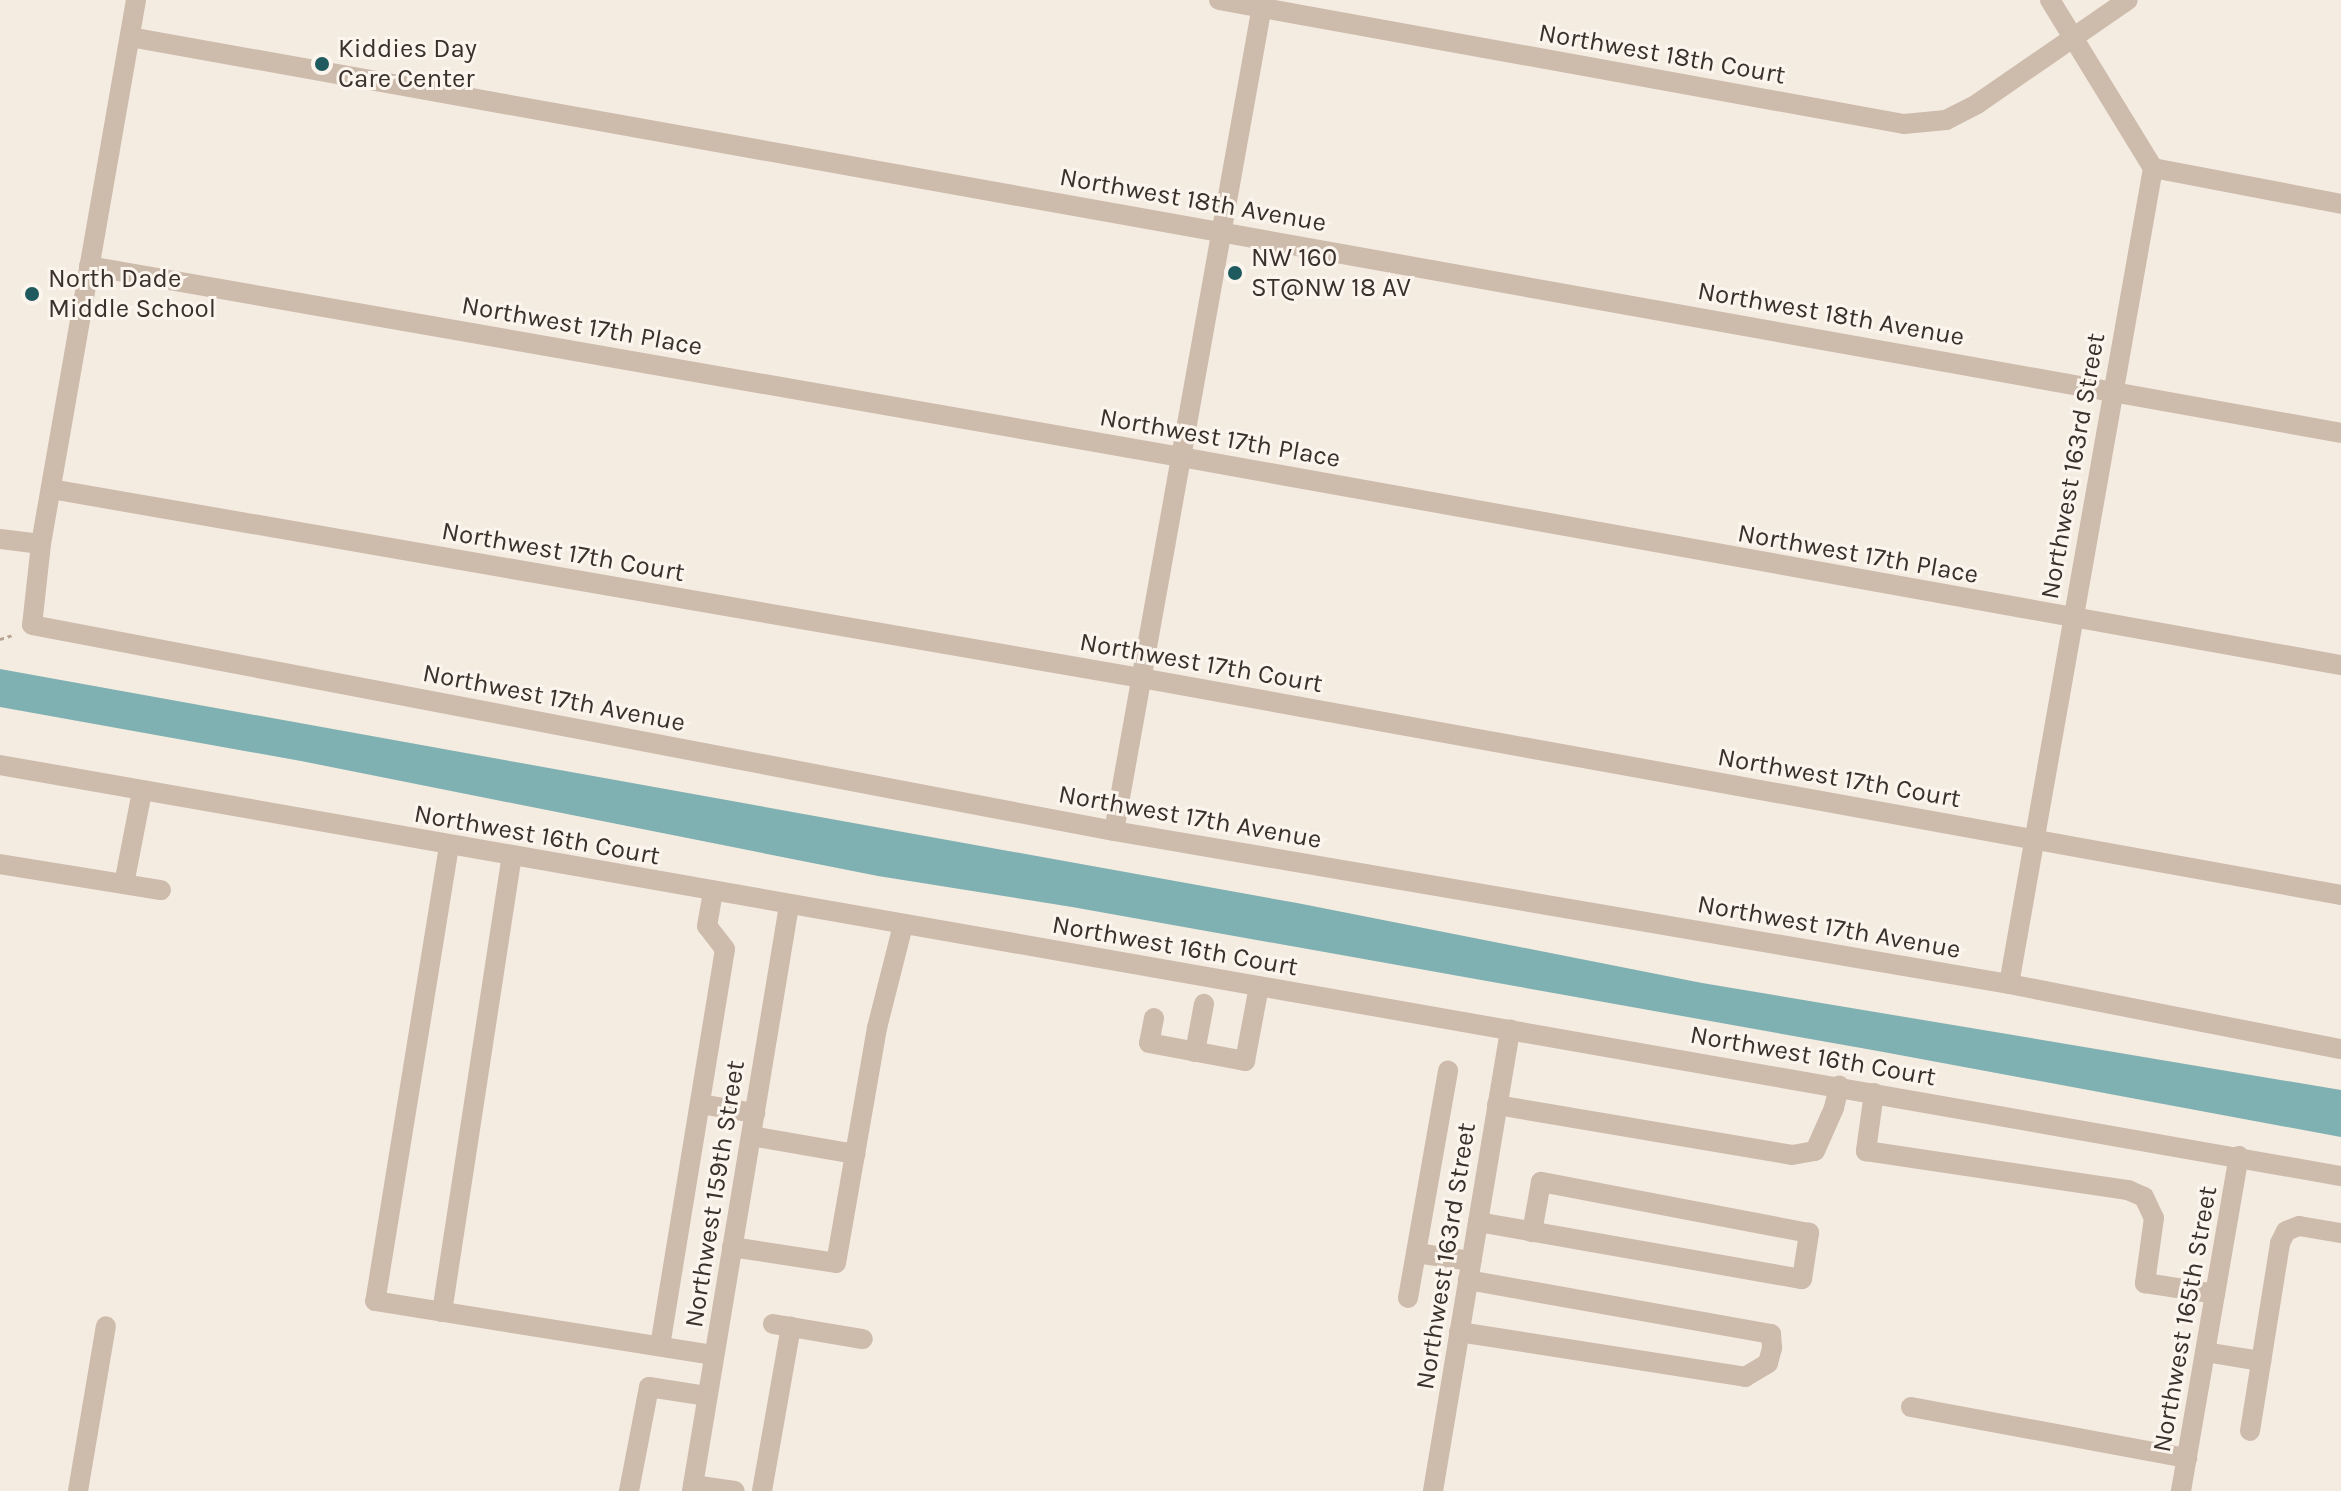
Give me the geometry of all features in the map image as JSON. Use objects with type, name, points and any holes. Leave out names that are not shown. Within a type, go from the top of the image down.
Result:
[{"type":"street","points":[[0,539],[41,544],[136,0]]},
{"type":"street","name":"Northwest 18th Court","points":[[1219,0],[1262,4],[1904,124],[1946,120],[1977,104],[2077,39]]},
{"type":"street","points":[[2050,0],[2077,39],[2153,168],[2341,204]]},
{"type":"street","points":[[2077,39],[2128,0]]},
{"type":"street","points":[[1114,831],[1262,4]]},
{"type":"street","name":"Northwest 18th Avenue","points":[[130,37],[2341,433]]},
{"type":"street","name":"Northwest 163rd Street","points":[[2009,984],[2111,391],[2153,168]]},
{"type":"street","name":"Northwest 17th Place","points":[[89,266],[1181,457],[2341,665]]},
{"type":"street","name":"Northwest 17th Court","points":[[51,489],[1141,678],[2341,895]]},
{"type":"street","name":"Northwest 17th Avenue","points":[[41,544],[32,625],[1114,831],[2009,984],[2341,1049]]},
{"type":"street","name":"Northwest 16th Court","points":[[0,765],[789,906],[1839,1086],[2341,1176]]},
{"type":"street","points":[[124,884],[142,791]]},
{"type":"street","points":[[449,846],[375,1301],[714,1355]]},
{"type":"street","points":[[442,1312],[512,857]]},
{"type":"street","points":[[0,864],[161,890]]},
{"type":"street","points":[[660,1346],[725,949],[707,926],[713,892]]},
{"type":"street","name":"Northwest 159th Street","points":[[692,1488],[789,906]]},
{"type":"street","points":[[732,1247],[836,1263],[877,1028],[903,925]]},
{"type":"street","points":[[1154,1018],[1149,1043],[1245,1061],[1259,986]]},
{"type":"street","points":[[1195,1052],[1204,1004]]},
{"type":"street","name":"Northwest 163rd Street","points":[[1433,1491],[1510,1029]]},
{"type":"street","points":[[1408,1298],[1448,1070]]},
{"type":"street","points":[[1497,1105],[1792,1155],[1815,1151],[1834,1108],[1839,1086]]},
{"type":"street","points":[[1874,1093],[1866,1151],[2128,1190],[2144,1197],[2154,1218],[2145,1283],[2215,1294]]},
{"type":"street","points":[[700,1104],[755,1113]]},
{"type":"street","points":[[751,1136],[855,1154]]},
{"type":"street","name":"Northwest 165th Street","points":[[2181,1491],[2239,1156]]},
{"type":"street","points":[[1478,1222],[1532,1232],[1802,1279],[1809,1233],[1541,1182],[1532,1232]]},
{"type":"street","points":[[2250,1431],[2280,1243],[2286,1231],[2299,1226],[2341,1233]]},
{"type":"street","points":[[1416,1253],[1470,1271],[1771,1334],[1772,1348],[1768,1363],[1745,1377],[1459,1332]]},
{"type":"street","points":[[78,1491],[106,1326]]},
{"type":"street","points":[[762,1491],[782,1326],[863,1339]]},
{"type":"street","points":[[2205,1352],[2261,1361]]},
{"type":"street","points":[[629,1491],[649,1387],[707,1396]]},
{"type":"street","points":[[1911,1407],[2187,1458]]},
{"type":"street","points":[[692,1488],[735,1491]]},
{"type":"water","points":[[0,669],[1297,903],[1702,983],[2341,1090],[2341,1137],[1072,907],[878,876],[301,761],[0,707]]},
{"type":"place","name":"Kiddies Day Care Center","points":[[322,64]]},
{"type":"place","name":"NW 160 ST@NW 18 AV","points":[[1235,273]]},
{"type":"place","name":"North Dade Middle School","points":[[32,294]]}]
